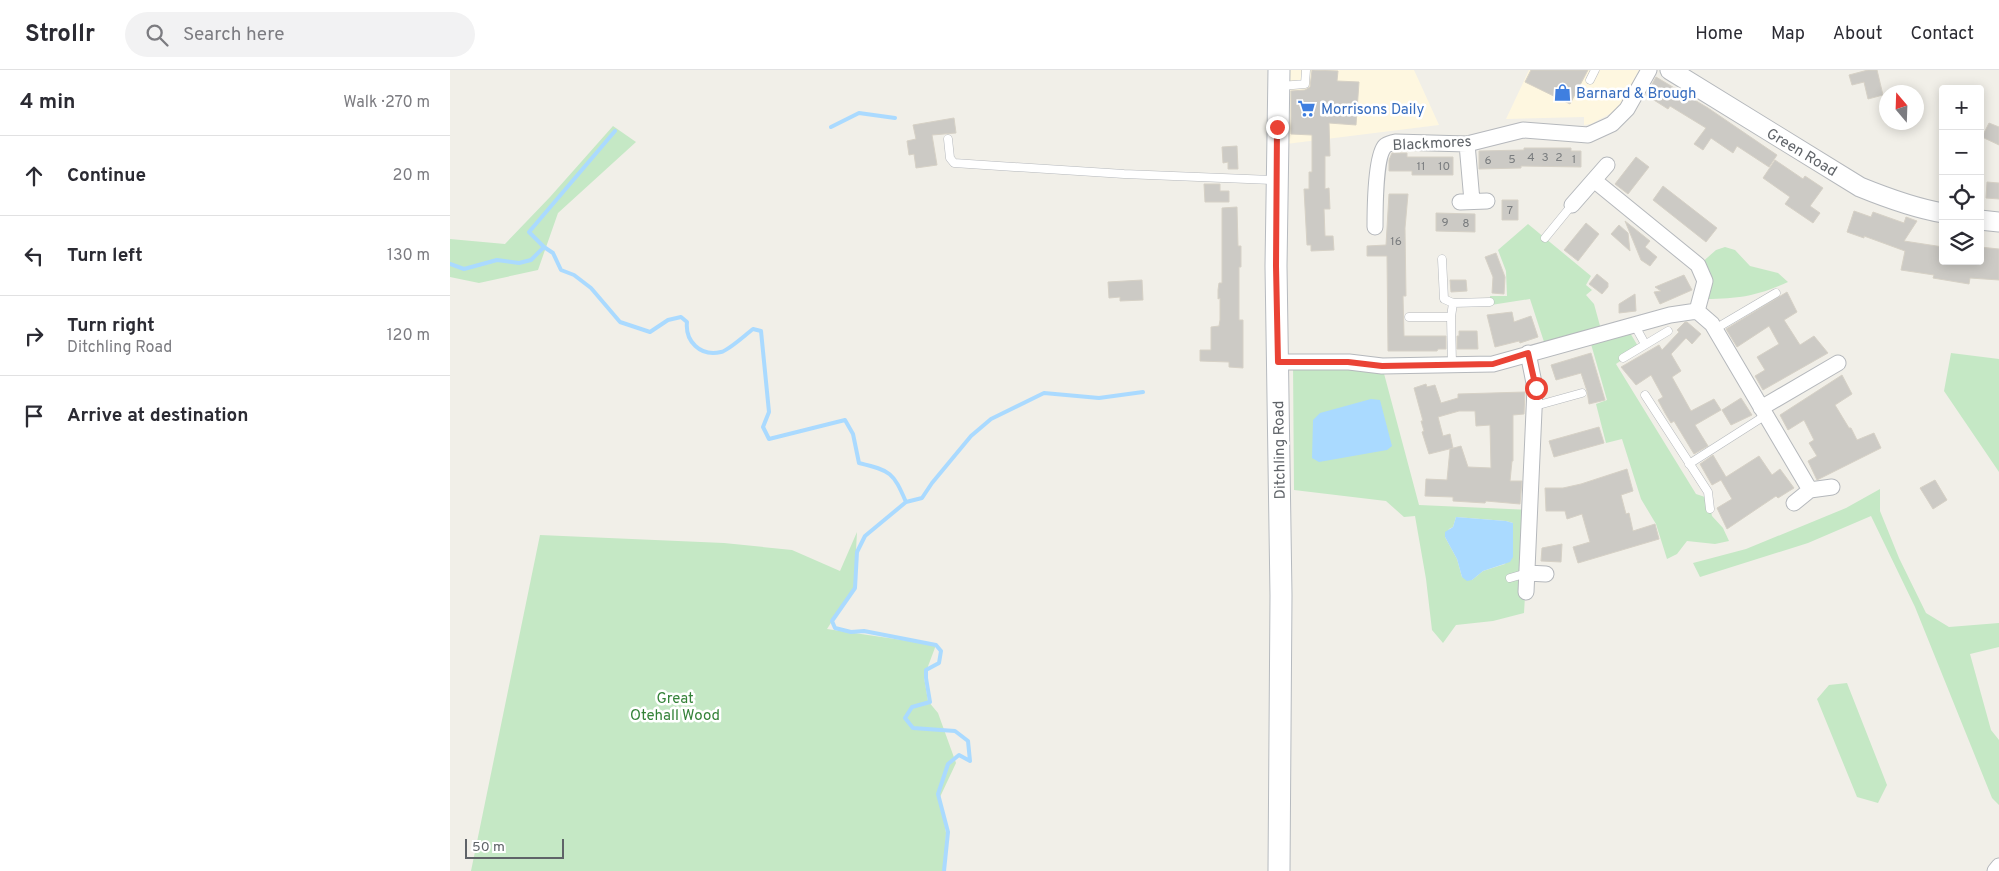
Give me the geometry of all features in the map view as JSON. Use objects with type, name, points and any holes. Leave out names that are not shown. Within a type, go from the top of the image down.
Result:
[{"type":"main road","name":"Ditchling Road","points":[[1279,78],[1276,266],[1281,595],[1279,871]]},
{"type":"street","name":"Blackmores","points":[[1375,227],[1375,195],[1381,152],[1386,145],[1396,142],[1467,144],[1523,130],[1588,135],[1612,124],[1627,109],[1650,70]]},
{"type":"street","name":"Green Road","points":[[1670,70],[1860,187],[1885,198],[1939,212]]},
{"type":"street","points":[[1467,144],[1466,202],[1488,201]]},
{"type":"street","points":[[1572,206],[1607,165]]},
{"type":"street","points":[[1595,181],[1698,265],[1705,281],[1697,311]]},
{"type":"street","points":[[1984,220],[1999,222]]},
{"type":"street","points":[[1278,362],[1348,362],[1382,366],[1493,364],[1670,314],[1697,311],[1712,324],[1810,490]]},
{"type":"street","points":[[1526,592],[1536,388],[1528,353]]},
{"type":"street","points":[[1764,412],[1838,363]]},
{"type":"street","points":[[1794,503],[1810,490],[1832,487]]},
{"type":"street","points":[[1527,573],[1546,574]]},
{"type":"street","points":[[1995,871],[1999,866]]},
{"type":"lane","points":[[1279,78],[1305,84],[1306,70]]},
{"type":"lane","points":[[1590,80],[1595,70]]},
{"type":"lane","points":[[948,139],[950,158],[954,163],[1124,174],[1277,180]]},
{"type":"lane","points":[[1545,238],[1572,206]]},
{"type":"lane","points":[[1442,259],[1444,299],[1453,303],[1490,302]]},
{"type":"lane","points":[[1715,329],[1776,292]]},
{"type":"lane","points":[[1452,364],[1451,317],[1453,303]]},
{"type":"lane","points":[[1409,317],[1451,317]]},
{"type":"lane","points":[[1634,324],[1645,344]]},
{"type":"lane","points":[[1623,358],[1668,332]]},
{"type":"lane","points":[[1535,406],[1582,393]]},
{"type":"lane","points":[[1645,395],[1708,492],[1710,509]]},
{"type":"lane","points":[[1690,464],[1764,412]]},
{"type":"lane","points":[[1510,578],[1527,573]]},
{"type":"shaded area","points":[[1290,70],[1414,70],[1439,125],[1286,144]]},
{"type":"shaded area","points":[[1529,70],[1639,70],[1619,109],[1591,124],[1584,125],[1584,117],[1506,119]]},
{"type":"green space","points":[[613,126],[636,142],[558,213],[538,270],[479,283],[450,277],[450,239],[505,244]]},
{"type":"green space","points":[[1528,224],[1591,276],[1586,285],[1592,290],[1586,295],[1594,304],[1602,333],[1626,326],[1639,348],[1616,364],[1696,494],[1708,498],[1712,516],[1723,528],[1729,541],[1715,544],[1687,541],[1677,554],[1667,559],[1656,524],[1641,499],[1622,439],[1606,443],[1596,404],[1607,400],[1589,337],[1546,348],[1530,299],[1491,305],[1490,296],[1507,296],[1506,271],[1498,250]]},
{"type":"green space","points":[[1725,247],[1735,250],[1750,266],[1778,273],[1788,282],[1745,296],[1700,299],[1699,265],[1716,250]]},
{"type":"green space","points":[[1951,353],[1999,359],[1999,472],[1944,391]]},
{"type":"green space","points":[[1293,362],[1382,366],[1419,505],[1530,510],[1524,613],[1493,621],[1456,625],[1443,643],[1432,630],[1426,579],[1415,516],[1404,517],[1386,501],[1294,490]],"holes":[[[1456,517],[1513,523],[1505,564],[1483,571],[1472,580],[1462,577],[1457,559],[1445,537],[1449,529],[1453,527]]]},
{"type":"green space","points":[[1880,489],[1880,511],[1899,558],[1926,613],[1949,627],[1999,623],[1999,647],[1970,654],[1991,730],[1999,740],[1999,805],[1992,798],[1915,607],[1871,516],[1808,543],[1700,577],[1693,563],[1746,549],[1846,508]]},
{"type":"green space","name":"Great Otehall Wood","points":[[857,532],[854,587],[827,629],[936,645],[924,677],[928,701],[938,713],[956,763],[940,797],[946,833],[944,871],[471,871],[540,535],[724,543],[792,550],[840,571]]},
{"type":"green space","points":[[1847,683],[1887,785],[1878,803],[1857,797],[1817,699],[1829,685]]},
{"type":"water","points":[[1371,399],[1380,400],[1392,446],[1387,450],[1319,462],[1312,458],[1313,420],[1320,413]]},
{"type":"water","points":[[1456,517],[1513,523],[1513,557],[1510,562],[1483,571],[1472,580],[1467,581],[1462,577],[1457,559],[1445,537],[1445,532],[1453,527]]},
{"type":"building","points":[[1312,70],[1338,71],[1337,81],[1359,82],[1356,125],[1329,123],[1330,156],[1325,156],[1325,189],[1329,188],[1330,209],[1324,209],[1325,236],[1333,236],[1334,250],[1311,251],[1311,245],[1307,245],[1304,189],[1309,189],[1309,172],[1312,172],[1312,135],[1291,134],[1291,91],[1305,90],[1310,87]]},
{"type":"building","name":"Barnard & Brough","points":[[1531,70],[1588,70],[1570,104],[1525,82]]},
{"type":"building","points":[[1868,70],[1877,70],[1881,85],[1879,85],[1879,96],[1868,99],[1864,82],[1852,85],[1849,75]]},
{"type":"building","points":[[1656,77],[1708,108],[1777,155],[1769,167],[1737,146],[1733,153],[1711,138],[1703,150],[1694,144],[1706,128],[1670,106],[1668,109],[1646,95]]},
{"type":"building","points":[[954,118],[956,133],[932,135],[937,165],[916,168],[914,154],[909,155],[907,141],[916,139],[913,125]]},
{"type":"building","points":[[1989,123],[1999,127],[1999,145],[1984,138],[1984,133]]},
{"type":"building","points":[[1237,146],[1238,169],[1228,169],[1228,162],[1223,163],[1222,147]]},
{"type":"building","points":[[1524,148],[1571,148],[1571,151],[1581,151],[1581,167],[1521,166],[1521,168],[1479,169],[1479,151],[1524,150]]},
{"type":"building","points":[[1392,153],[1407,153],[1407,157],[1453,157],[1453,175],[1412,175],[1412,171],[1389,171],[1389,160]]},
{"type":"building","points":[[1636,157],[1649,167],[1628,194],[1615,184]]},
{"type":"building","points":[[1775,160],[1803,179],[1805,176],[1823,188],[1810,206],[1820,213],[1813,223],[1785,204],[1790,197],[1763,178]]},
{"type":"building","points":[[1987,182],[1999,183],[1999,199],[1986,198]]},
{"type":"building","points":[[1204,184],[1220,184],[1220,191],[1229,191],[1229,202],[1205,202]]},
{"type":"building","points":[[1663,186],[1717,228],[1706,242],[1653,200]]},
{"type":"building","points":[[1389,194],[1408,194],[1405,228],[1406,296],[1403,296],[1404,336],[1446,336],[1446,349],[1438,349],[1437,351],[1388,351],[1387,256],[1367,256],[1367,246],[1386,245]]},
{"type":"building","points":[[1502,200],[1518,200],[1518,220],[1502,220]]},
{"type":"building","points":[[1237,207],[1238,246],[1241,246],[1239,320],[1243,320],[1243,368],[1229,367],[1229,362],[1200,361],[1200,350],[1211,350],[1211,327],[1219,326],[1220,320],[1218,290],[1219,283],[1222,283],[1222,208]]},
{"type":"building","points":[[1854,211],[1871,217],[1873,212],[1904,223],[1906,217],[1917,221],[1904,241],[1939,246],[1939,265],[1984,265],[1984,247],[1999,249],[1999,280],[1970,278],[1969,284],[1933,278],[1934,275],[1901,270],[1905,251],[1847,232]]},
{"type":"building","points":[[1436,213],[1475,214],[1475,232],[1436,231]]},
{"type":"building","points":[[1625,221],[1650,241],[1645,247],[1657,257],[1650,266],[1641,260]]},
{"type":"building","points":[[1586,223],[1599,234],[1578,261],[1564,250]]},
{"type":"building","points":[[1619,225],[1628,233],[1630,251],[1611,234]]},
{"type":"building","points":[[1496,253],[1505,277],[1504,294],[1492,293],[1493,277],[1485,257]]},
{"type":"building","points":[[1597,274],[1608,283],[1608,287],[1602,294],[1589,284]]},
{"type":"building","points":[[1684,275],[1692,290],[1660,304],[1654,292],[1661,291],[1655,287]]},
{"type":"building","points":[[1142,280],[1143,300],[1120,301],[1120,297],[1109,298],[1108,282]]},
{"type":"building","points":[[1450,280],[1466,280],[1467,291],[1451,292]]},
{"type":"building","points":[[1787,292],[1797,312],[1784,320],[1800,345],[1814,336],[1828,353],[1763,390],[1755,376],[1765,370],[1757,357],[1779,344],[1769,326],[1737,347],[1726,329]]},
{"type":"building","points":[[1635,294],[1636,311],[1619,313],[1619,304]]},
{"type":"building","points":[[1512,312],[1514,322],[1531,316],[1538,337],[1520,343],[1519,341],[1495,347],[1487,315]]},
{"type":"building","points":[[1685,322],[1701,334],[1692,344],[1686,338],[1671,354],[1681,371],[1672,377],[1691,411],[1714,399],[1721,410],[1695,425],[1708,446],[1694,454],[1674,421],[1671,423],[1665,413],[1658,400],[1663,397],[1651,375],[1636,385],[1621,367],[1659,345],[1662,350],[1679,332],[1677,330]]},
{"type":"building","points":[[1459,331],[1477,331],[1478,349],[1457,349]]},
{"type":"building","points":[[1591,353],[1605,400],[1589,404],[1581,373],[1556,380],[1551,365]]},
{"type":"building","points":[[1842,375],[1852,394],[1835,405],[1857,440],[1874,433],[1881,448],[1817,480],[1808,461],[1817,456],[1809,443],[1814,440],[1804,420],[1788,430],[1780,415]]},
{"type":"building","points":[[1426,384],[1427,387],[1435,385],[1441,403],[1458,398],[1458,394],[1525,392],[1524,414],[1513,415],[1513,461],[1510,481],[1522,481],[1520,504],[1453,501],[1453,497],[1425,496],[1426,479],[1447,480],[1450,449],[1461,446],[1468,467],[1491,468],[1490,425],[1476,426],[1475,411],[1459,411],[1438,417],[1443,436],[1450,434],[1453,448],[1429,454],[1422,432],[1424,431],[1421,421],[1423,421],[1414,388]]},
{"type":"building","points":[[1741,398],[1752,415],[1731,425],[1722,410]]},
{"type":"building","points":[[1599,427],[1604,443],[1554,457],[1549,441]]},
{"type":"building","points":[[1713,455],[1726,477],[1759,456],[1772,475],[1780,469],[1794,488],[1778,498],[1776,496],[1727,529],[1717,508],[1732,499],[1721,480],[1712,485],[1700,464]]},
{"type":"building","points":[[1627,469],[1633,491],[1621,495],[1626,514],[1629,513],[1633,531],[1655,524],[1659,539],[1578,563],[1573,547],[1590,542],[1582,514],[1567,519],[1565,511],[1546,511],[1545,488],[1563,488],[1581,484]]},
{"type":"building","points":[[1935,480],[1947,500],[1933,509],[1920,488]]},
{"type":"building","points":[[1562,544],[1561,562],[1541,561],[1542,548]]},
{"type":"waterway","points":[[831,127],[859,113],[895,118]]},
{"type":"waterway","points":[[544,247],[529,232],[615,131]]},
{"type":"waterway","points":[[450,264],[464,269],[497,260],[519,263],[531,260],[544,247],[553,253],[561,270],[574,275],[591,288],[620,322],[650,332],[668,320],[681,317],[687,322],[687,329],[695,346],[700,350],[713,353],[721,352],[728,348],[753,329],[761,331],[769,412],[763,427],[769,439],[845,420],[853,434],[859,463],[878,468],[890,474],[898,484],[906,502]]},
{"type":"waterway","points":[[944,871],[948,832],[938,794],[948,764],[959,755],[970,761],[968,741],[955,731],[913,728],[905,718],[912,707],[930,702],[926,670],[939,663],[941,651],[936,645],[864,631],[851,632],[835,628],[832,621],[855,588],[857,552],[865,536],[906,502],[922,498],[971,436],[991,419],[1044,393],[1099,398],[1143,392]]},
{"type":"place","name":"Barnard & Brough","points":[[1562,93]]},
{"type":"place","name":"Morrisons Daily","points":[[1307,109]]},
{"type":"route","points":[[1277,127],[1276,266],[1278,362],[1348,362],[1382,366],[1493,364],[1528,353],[1536,388]]}]
